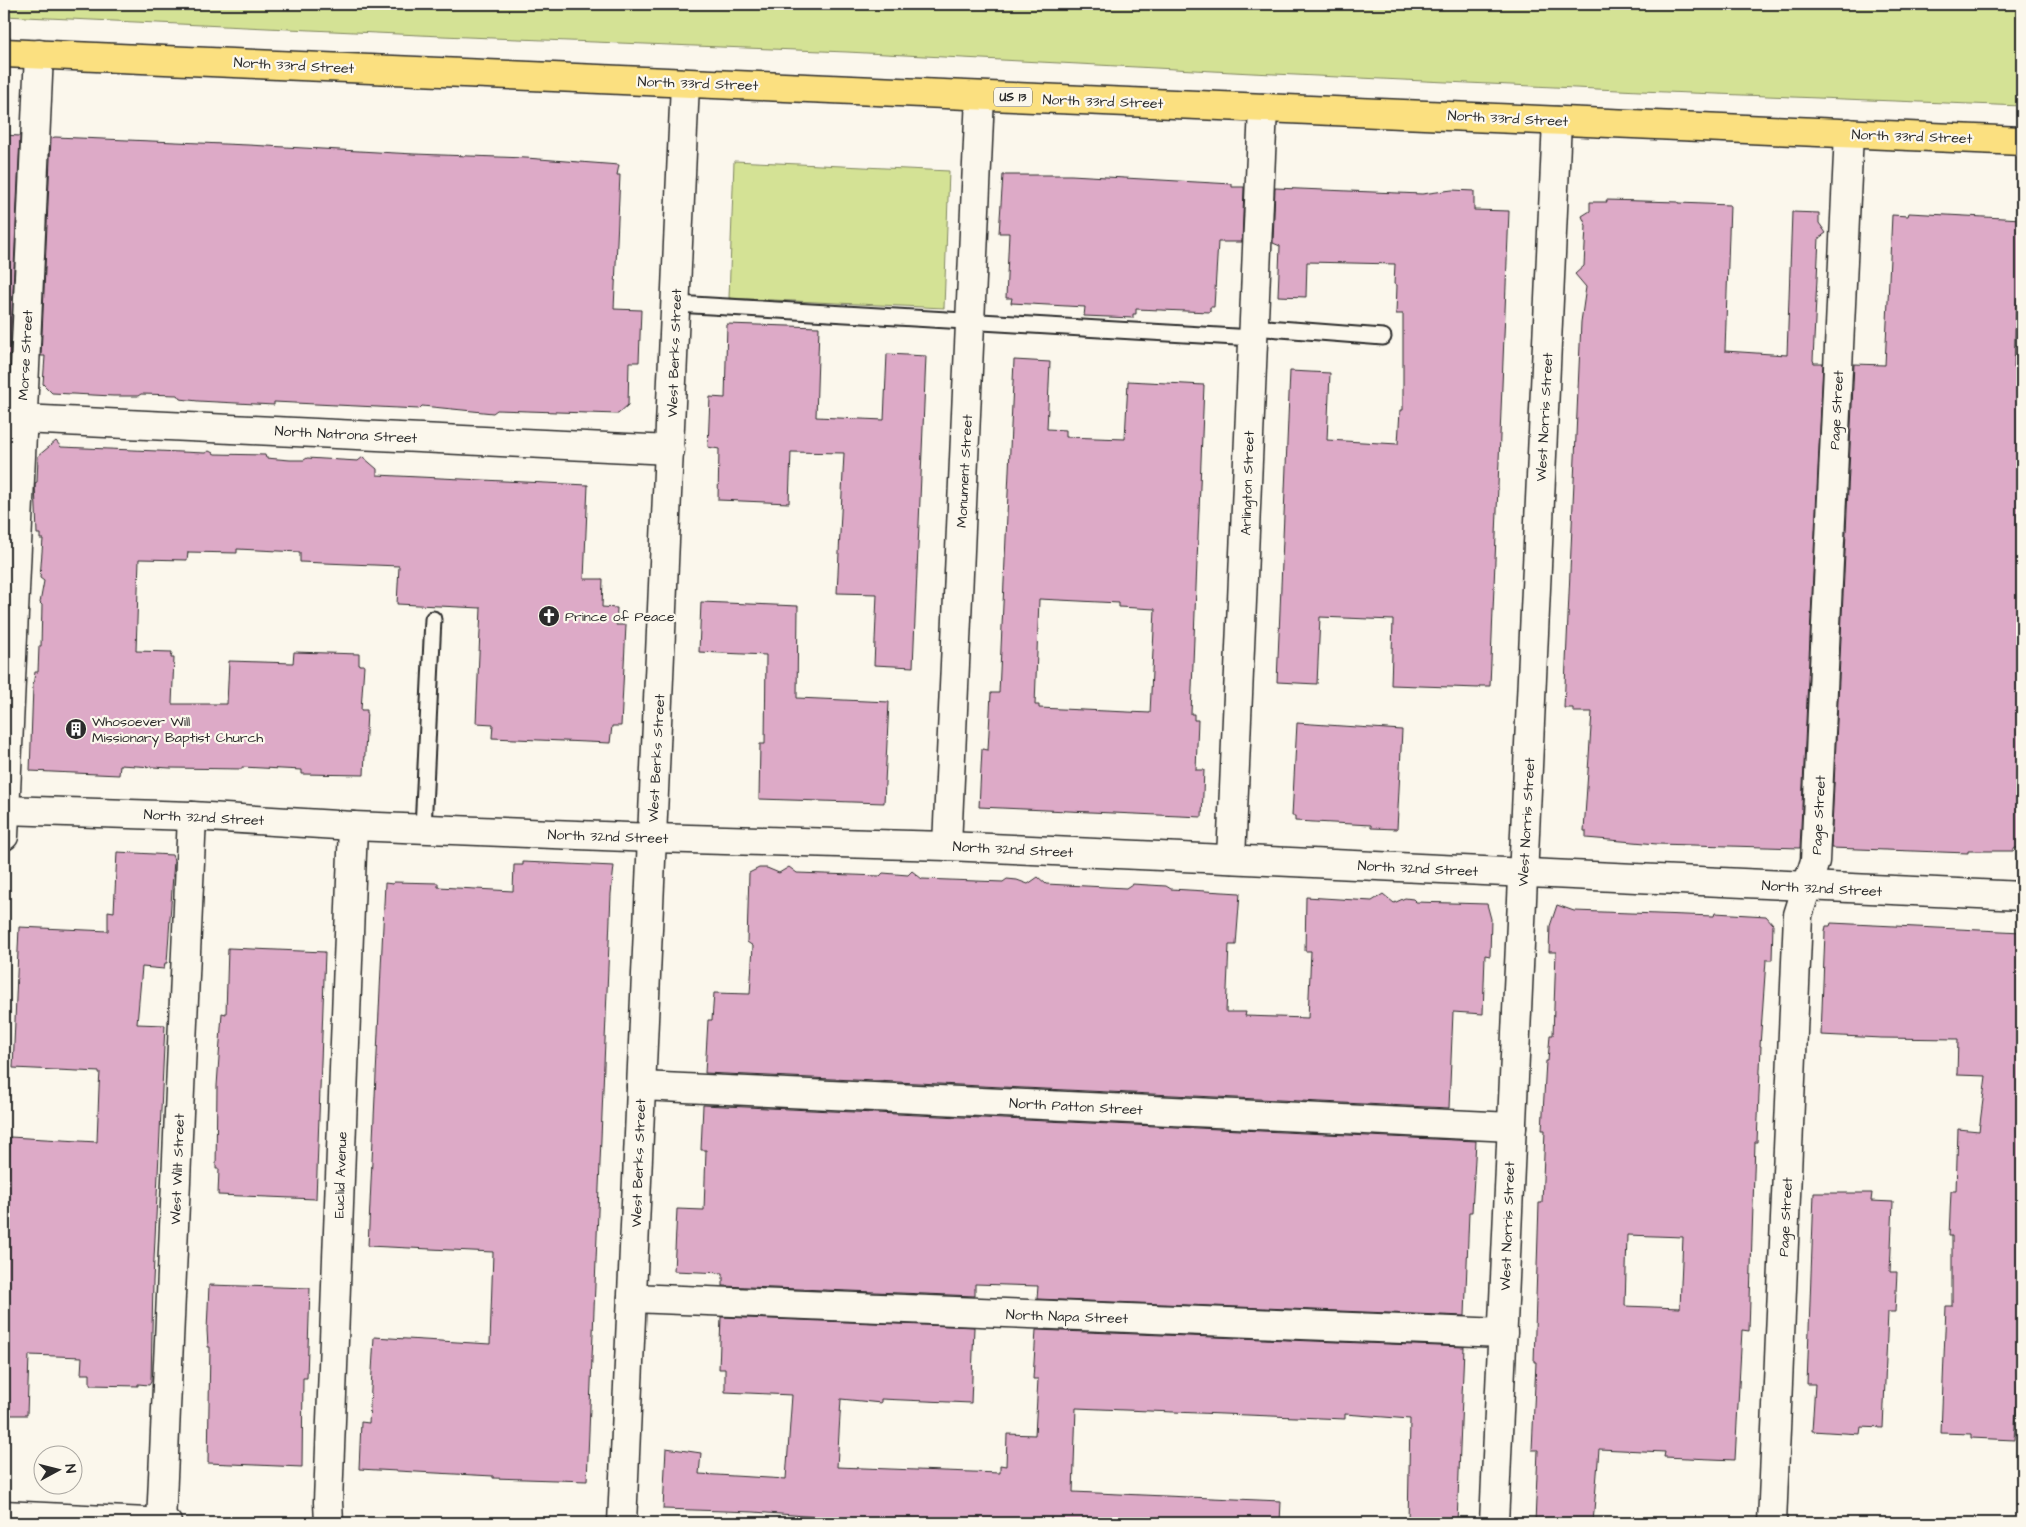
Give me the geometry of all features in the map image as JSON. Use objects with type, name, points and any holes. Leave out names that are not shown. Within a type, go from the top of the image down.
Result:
[{"type":"main road","name":"North 33rd Street","points":[[4,53],[2022,141]]},
{"type":"street","name":"Morse Street","points":[[4,836],[39,54]]},
{"type":"street","name":"West Berks Street","points":[[622,1523],[686,83]]},
{"type":"street","name":"Monument Street","points":[[946,846],[980,96]]},
{"type":"street","name":"Arlington Street","points":[[1231,859],[1262,108]]},
{"type":"street","name":"West Norris Street","points":[[1494,1523],[1557,120]]},
{"type":"street","name":"Page Street","points":[[1772,1523],[1798,915],[1816,861],[1849,133]]},
{"type":"street","name":"North Natrona Street","points":[[22,419],[670,450]]},
{"type":"street","name":"North 32nd Street","points":[[4,810],[192,816],[353,826],[652,838],[946,846],[2022,896]]},
{"type":"street","name":"West Wilt Street","points":[[162,1523],[192,816]]},
{"type":"street","name":"Euclid Avenue","points":[[330,1523],[328,1502],[353,826]]},
{"type":"street","name":"North Patton Street","points":[[641,1086],[1512,1127]]},
{"type":"street","name":"North Napa Street","points":[[632,1298],[1503,1333]]},
{"type":"street","points":[[4,1515],[167,1523]]},
{"type":"lane","points":[[676,304],[970,322],[1383,337]]},
{"type":"lane","points":[[423,829],[433,619]]},
{"type":"green space","points":[[4,4],[2022,4],[2022,106],[1640,91],[847,52],[4,16]]},
{"type":"green space","points":[[734,161],[949,171],[944,308],[729,298]]},
{"type":"building","points":[[4,135],[20,136],[10,355],[4,354]]},
{"type":"building","points":[[51,138],[526,158],[619,165],[617,175],[620,175],[614,309],[641,310],[639,362],[629,362],[628,405],[618,414],[497,410],[493,413],[422,406],[419,409],[274,402],[274,405],[198,401],[180,399],[177,395],[141,394],[138,396],[113,396],[52,393],[43,384],[45,356],[41,356]]},
{"type":"building","points":[[1003,175],[1071,175],[1232,184],[1232,187],[1244,187],[1242,242],[1218,242],[1214,307],[1210,307],[1210,312],[1136,309],[1136,314],[1133,314],[1133,318],[1084,316],[1085,307],[1011,303],[1012,298],[1006,298],[1009,233],[999,233]]},
{"type":"building","points":[[1275,188],[1422,194],[1452,190],[1474,191],[1474,210],[1509,211],[1490,686],[1479,686],[1479,688],[1391,685],[1393,620],[1320,617],[1317,684],[1277,682],[1290,371],[1330,373],[1327,440],[1398,444],[1400,410],[1403,410],[1403,314],[1396,314],[1397,285],[1394,284],[1395,264],[1307,262],[1306,297],[1278,296],[1280,246],[1273,243]]},
{"type":"building","points":[[1606,200],[1730,205],[1725,351],[1787,355],[1792,212],[1819,213],[1819,223],[1826,233],[1819,238],[1813,360],[1814,363],[1823,363],[1800,848],[1657,844],[1586,838],[1586,831],[1584,831],[1592,712],[1573,712],[1573,708],[1564,708],[1581,322],[1586,287],[1575,274],[1584,266],[1586,226],[1582,216],[1590,211],[1590,202],[1607,202]]},
{"type":"building","points":[[1909,213],[2022,219],[2020,306],[2016,306],[2014,368],[2022,368],[2022,801],[2020,848],[2015,848],[2013,851],[1968,851],[1968,853],[1831,848],[1854,364],[1885,365],[1892,215],[1908,216]]},
{"type":"building","points":[[727,324],[819,327],[816,417],[884,420],[887,354],[926,356],[913,667],[874,665],[877,594],[837,593],[844,453],[791,452],[789,503],[718,500],[719,449],[708,447],[710,397],[725,398]]},
{"type":"building","points":[[1014,360],[1050,362],[1047,429],[1066,430],[1066,437],[1125,439],[1128,381],[1204,385],[1191,714],[1194,714],[1194,720],[1198,720],[1196,770],[1204,770],[1202,817],[979,807],[982,749],[988,750],[991,693],[999,693]],"holes":[[[1039,599],[1119,603],[1119,607],[1155,609],[1150,713],[1039,708],[1039,705],[1035,705]]]},
{"type":"building","points":[[56,441],[61,447],[205,453],[209,451],[215,454],[265,455],[266,458],[290,460],[304,460],[307,458],[358,461],[363,457],[377,469],[377,475],[588,485],[584,579],[603,579],[602,607],[617,608],[616,625],[626,625],[621,726],[612,726],[610,743],[492,738],[493,724],[476,723],[481,608],[397,604],[399,566],[300,562],[300,552],[237,549],[237,553],[188,552],[187,560],[139,559],[136,651],[172,652],[171,658],[174,658],[172,704],[227,704],[229,661],[293,663],[294,652],[359,654],[359,665],[364,665],[361,710],[367,710],[364,775],[302,774],[302,770],[242,767],[242,769],[170,768],[120,765],[119,775],[30,771],[33,686],[35,672],[38,672],[39,646],[41,646],[42,605],[40,603],[44,581],[40,578],[43,539],[40,539],[40,534],[37,534],[35,483],[37,482],[38,456]]},
{"type":"building","points":[[701,602],[798,606],[797,698],[889,702],[884,803],[759,799],[760,744],[765,744],[766,655],[699,652]]},
{"type":"building","points":[[1297,723],[1402,730],[1397,829],[1371,828],[1371,825],[1295,821],[1295,816],[1292,816]]},
{"type":"building","points":[[117,852],[172,855],[174,860],[167,963],[165,963],[164,969],[142,967],[137,1024],[165,1025],[153,1281],[151,1382],[149,1385],[138,1384],[138,1386],[90,1385],[90,1374],[81,1374],[82,1357],[29,1355],[27,1415],[4,1415],[4,1279],[10,1137],[97,1142],[100,1072],[13,1068],[19,927],[108,931],[108,911],[114,912]]},
{"type":"building","points":[[523,862],[614,866],[611,894],[587,1481],[493,1478],[493,1476],[359,1469],[361,1422],[369,1423],[374,1337],[490,1344],[493,1252],[368,1246],[385,883],[438,883],[438,887],[513,891],[514,865],[523,865]]},
{"type":"building","points":[[789,867],[797,873],[880,876],[883,873],[908,875],[912,871],[922,879],[1003,882],[1007,879],[1028,884],[1038,877],[1046,884],[1126,888],[1132,884],[1166,886],[1171,889],[1240,893],[1236,945],[1229,945],[1226,1012],[1246,1012],[1245,1016],[1308,1018],[1311,951],[1305,951],[1306,897],[1372,901],[1383,894],[1394,903],[1405,898],[1413,899],[1416,902],[1487,904],[1491,919],[1490,956],[1485,955],[1483,1014],[1453,1012],[1449,1108],[705,1073],[708,1020],[712,1020],[714,993],[750,994],[753,946],[747,942],[749,873],[759,868],[767,868],[779,873]]},
{"type":"building","points":[[1557,905],[1574,911],[1714,916],[1715,913],[1766,916],[1773,924],[1772,960],[1766,960],[1760,1046],[1749,1331],[1742,1330],[1735,1460],[1664,1457],[1665,1452],[1599,1449],[1593,1523],[1535,1523],[1538,1450],[1532,1450],[1536,1362],[1534,1362],[1539,1203],[1542,1203],[1545,1130],[1542,1130],[1546,1061],[1548,1061],[1550,1035],[1553,1035],[1556,952],[1549,952],[1550,926]],"holes":[[[1627,1235],[1683,1237],[1680,1308],[1625,1306]]]},
{"type":"building","points":[[1831,923],[2022,932],[2022,1254],[2019,1372],[2014,1440],[1971,1438],[1971,1434],[1941,1433],[1946,1306],[1952,1306],[1952,1236],[1949,1236],[1951,1191],[1956,1191],[1958,1129],[1979,1131],[1986,1076],[1957,1075],[1958,1039],[1821,1035],[1825,932],[1826,926],[1830,926]]},
{"type":"building","points":[[228,948],[325,952],[316,1199],[218,1195],[219,1169],[216,1169],[217,1086],[222,1013],[226,1014]]},
{"type":"building","points":[[703,1105],[1476,1141],[1472,1212],[1469,1212],[1465,1316],[1037,1299],[1038,1286],[975,1284],[975,1296],[723,1286],[723,1273],[674,1271],[677,1209],[704,1210],[706,1150],[701,1150]]},
{"type":"building","points":[[1814,1193],[1872,1193],[1871,1201],[1893,1202],[1890,1272],[1897,1272],[1895,1312],[1888,1312],[1883,1428],[1861,1427],[1860,1434],[1812,1431],[1815,1384],[1807,1384]]},
{"type":"building","points":[[209,1285],[310,1288],[307,1378],[303,1378],[302,1467],[208,1463],[210,1347],[208,1347],[207,1330]]},
{"type":"building","points":[[721,1317],[974,1327],[971,1403],[881,1399],[881,1403],[841,1399],[837,1467],[1000,1473],[1000,1465],[1006,1466],[1007,1434],[1035,1435],[1038,1379],[1033,1379],[1036,1330],[1464,1347],[1457,1523],[1408,1523],[1410,1419],[1345,1414],[1345,1419],[1076,1408],[1073,1492],[1281,1501],[1280,1523],[953,1523],[858,1520],[754,1512],[663,1509],[666,1448],[701,1453],[699,1474],[786,1479],[792,1395],[725,1392],[725,1369],[719,1369]]},
{"type":"place","name":"Prince of Peace","points":[[549,616]]},
{"type":"place","name":"Whosoever Will Missionary Baptist Church","points":[[76,729]]}]
